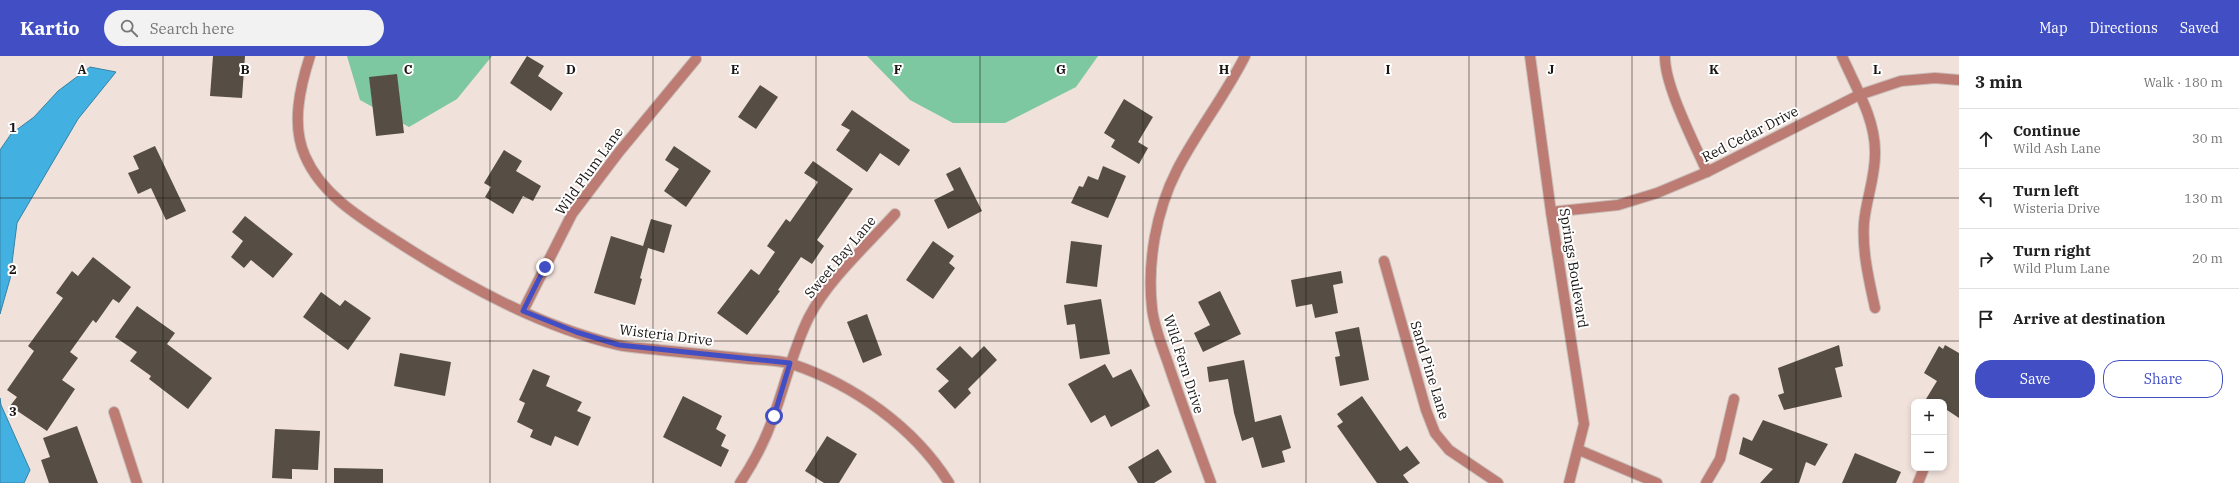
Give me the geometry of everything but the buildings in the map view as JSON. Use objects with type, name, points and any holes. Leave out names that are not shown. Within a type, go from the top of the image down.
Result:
[{"type":"street","name":"Wisteria Drive","points":[[310,56],[303,78],[298,130],[305,156],[315,173],[336,197],[362,218],[451,276],[483,294],[576,332],[619,345],[790,363],[842,385],[868,402],[906,431],[935,461],[949,483]]},
{"type":"street","name":"Wild Fern Drive","points":[[1211,483],[1162,346],[1152,310],[1151,280],[1154,248],[1161,209],[1177,170],[1229,87],[1245,56]]},
{"type":"street","name":"Springs Boulevard","points":[[1530,56],[1551,212],[1584,424],[1579,450],[1569,483]]},
{"type":"street","points":[[1665,56],[1665,63],[1676,100],[1707,172]]},
{"type":"street","points":[[1842,56],[1871,123],[1875,150],[1872,186],[1864,223],[1864,259],[1875,308]]},
{"type":"street","name":"Wild Plum Lane","points":[[523,311],[572,214],[618,152],[696,59]]},
{"type":"street","name":"Red Cedar Drive","points":[[1551,212],[1618,205],[1657,193],[1707,172],[1859,95],[1901,81],[1935,78],[1959,80]]},
{"type":"street","name":"Sweet Bay Lane","points":[[740,483],[752,464],[774,416],[790,363],[810,316],[829,288],[894,214]]},
{"type":"street","name":"Sand Pine Lane","points":[[1384,261],[1426,410],[1435,433],[1449,450],[1498,483]]},
{"type":"street","points":[[1706,483],[1720,460],[1734,399]]},
{"type":"street","points":[[114,412],[137,483]]},
{"type":"street","points":[[1579,450],[1657,483]]},
{"type":"street","points":[[1918,483],[1923,471]]},
{"type":"green space","points":[[347,56],[492,56],[457,99],[409,127],[360,100]]},
{"type":"green space","points":[[867,56],[1098,56],[1076,87],[1005,123],[953,123],[910,100]]},
{"type":"water","points":[[90,67],[116,72],[78,119],[17,223],[10,279],[0,314],[0,150],[11,134],[34,117],[58,91]]},
{"type":"water","points":[[0,398],[1,405],[30,470],[24,483],[0,483]]},
{"type":"route","points":[[545,267],[523,311],[576,332],[619,345],[790,363],[774,416]]}]
